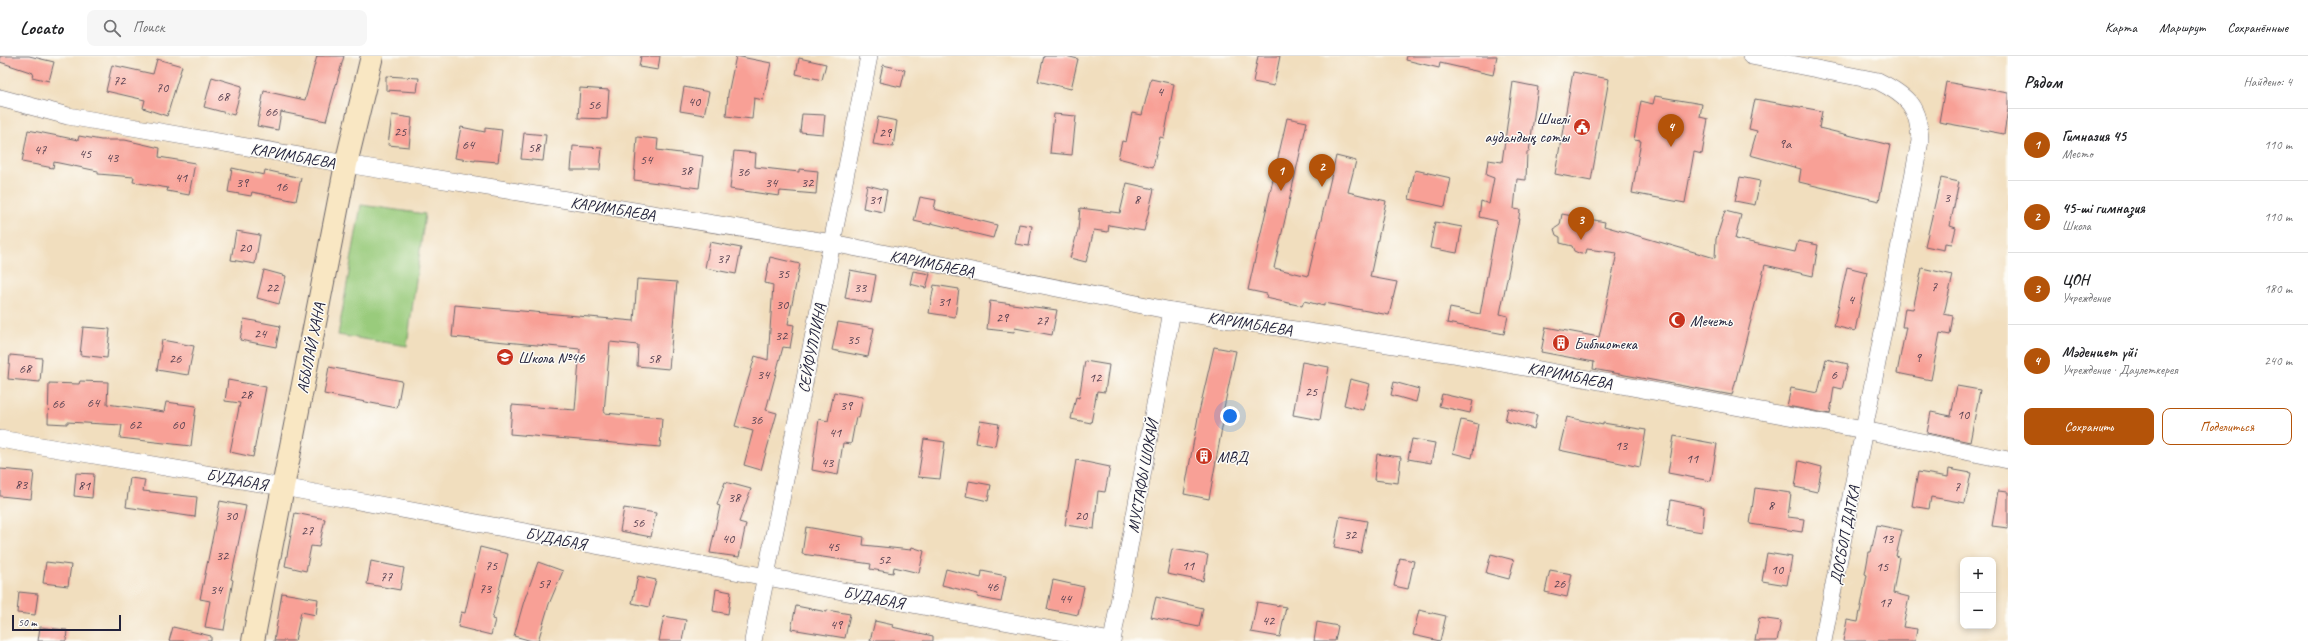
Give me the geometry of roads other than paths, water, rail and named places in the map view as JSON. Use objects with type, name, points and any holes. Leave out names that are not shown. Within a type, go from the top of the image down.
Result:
[{"type":"main road","name":"АБЫЛАЙ ХАНА","points":[[253,641],[346,164],[372,56]]},
{"type":"street","name":"СЕЙФУЛЛИНА","points":[[753,641],[869,56]]},
{"type":"street","name":"ДОСБОП ДАТКА","points":[[1751,56],[1878,81],[1896,90],[1908,101],[1920,121],[1920,141],[1823,641]]},
{"type":"street","name":"КАРИМБАЕВА","points":[[0,98],[68,116],[346,164],[832,243],[1172,312],[1453,354],[1864,430],[2008,460]]},
{"type":"street","name":"МУСТАФЫ ШОКАЙ","points":[[1111,641],[1172,312]]},
{"type":"street","name":"БУДАБАЯ","points":[[0,439],[283,487],[1111,641]]},
{"type":"place","name":"Шиелі аудандық соты","points":[[1582,127]]},
{"type":"place","name":"Мәдениет үйі","points":[[1671,147]]},
{"type":"place","name":"45-ші гимназия","points":[[1322,187]]},
{"type":"place","name":"Гимназия 45","points":[[1281,191]]},
{"type":"place","name":"ЦОН","points":[[1581,240]]},
{"type":"place","name":"Мечеть","points":[[1677,320]]},
{"type":"place","name":"Библиотека","points":[[1561,343]]},
{"type":"place","name":"Школа №46","points":[[505,357]]},
{"type":"place","name":"МВД","points":[[1204,456]]}]
